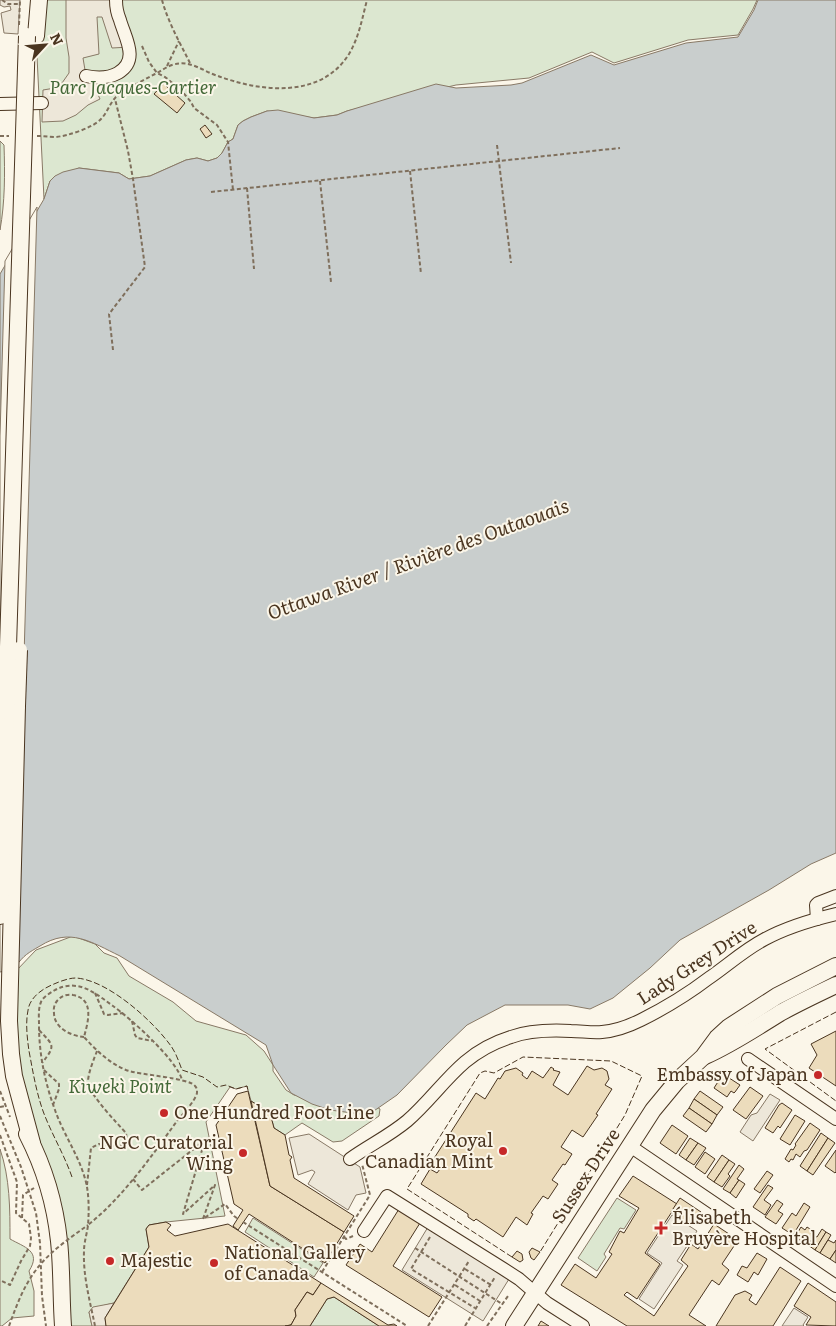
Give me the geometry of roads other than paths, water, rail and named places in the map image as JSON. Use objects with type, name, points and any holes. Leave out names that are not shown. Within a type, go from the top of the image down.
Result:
[{"type":"main road","points":[[0,916],[28,33],[39,0]]},
{"type":"main road","points":[[24,2],[28,33],[17,706],[9,1006],[13,1070],[32,1143]]},
{"type":"main road","name":"Sussex Drive","points":[[514,1326],[663,1096],[703,1057],[716,1038],[728,1027],[777,996],[836,966]]},
{"type":"main road","name":"Sussex Drive","points":[[703,1057],[730,1044],[780,1013],[836,985]]},
{"type":"main road","points":[[0,1054],[14,1108],[32,1143],[46,1178],[54,1210],[59,1241],[64,1326]]},
{"type":"street","points":[[86,76],[100,78],[116,75],[122,70],[129,59],[130,46],[120,20],[116,0]]},
{"type":"street","points":[[0,104],[42,103]]},
{"type":"street","points":[[817,919],[816,907],[818,903],[836,896]]},
{"type":"street","name":"Lady Grey Drive","points":[[354,1155],[394,1131],[419,1110],[466,1061],[494,1043],[527,1033],[555,1030],[602,1032],[624,1027],[668,1006],[764,939],[785,930],[836,914]]},
{"type":"street","points":[[748,1058],[836,1119]]},
{"type":"street","points":[[630,1146],[836,1286]]},
{"type":"street","points":[[364,1231],[387,1196],[476,1250],[519,1279],[547,1303],[583,1326]]},
{"type":"water","name":"Ottawa River / Rivière des Outaouais","points":[[758,0],[836,0],[836,853],[811,864],[680,940],[650,968],[613,998],[590,1009],[568,1005],[505,1005],[467,1025],[397,1095],[368,1115],[330,1110],[312,1104],[291,1093],[273,1065],[266,1045],[120,956],[90,942],[71,937],[51,940],[26,954],[16,966],[0,969],[0,274],[44,199],[50,181],[63,172],[79,168],[119,173],[129,179],[150,176],[186,160],[197,158],[208,161],[217,158],[222,153],[228,142],[233,139],[238,125],[251,117],[267,111],[278,110],[314,118],[337,115],[436,84],[456,88],[511,85],[522,83],[591,55],[614,65],[686,43],[738,37]]},
{"type":"place","name":"Embassy of Japan","points":[[818,1075]]},
{"type":"place","name":"One Hundred Foot Line","points":[[164,1113]]},
{"type":"place","name":"Royal Canadian Mint","points":[[503,1151]]},
{"type":"place","name":"NGC Curatorial Wing","points":[[243,1153]]},
{"type":"place","name":"Élisabeth Bruyère Hospital","points":[[661,1228]]},
{"type":"place","name":"Majestic","points":[[110,1261]]},
{"type":"place","name":"National Gallery of Canada","points":[[214,1263]]},
{"type":"park label","name":"Parc Jacques-Cartier","points":[[133,88]]},
{"type":"park label","name":"Kìwekì Point","points":[[120,1087]]}]
